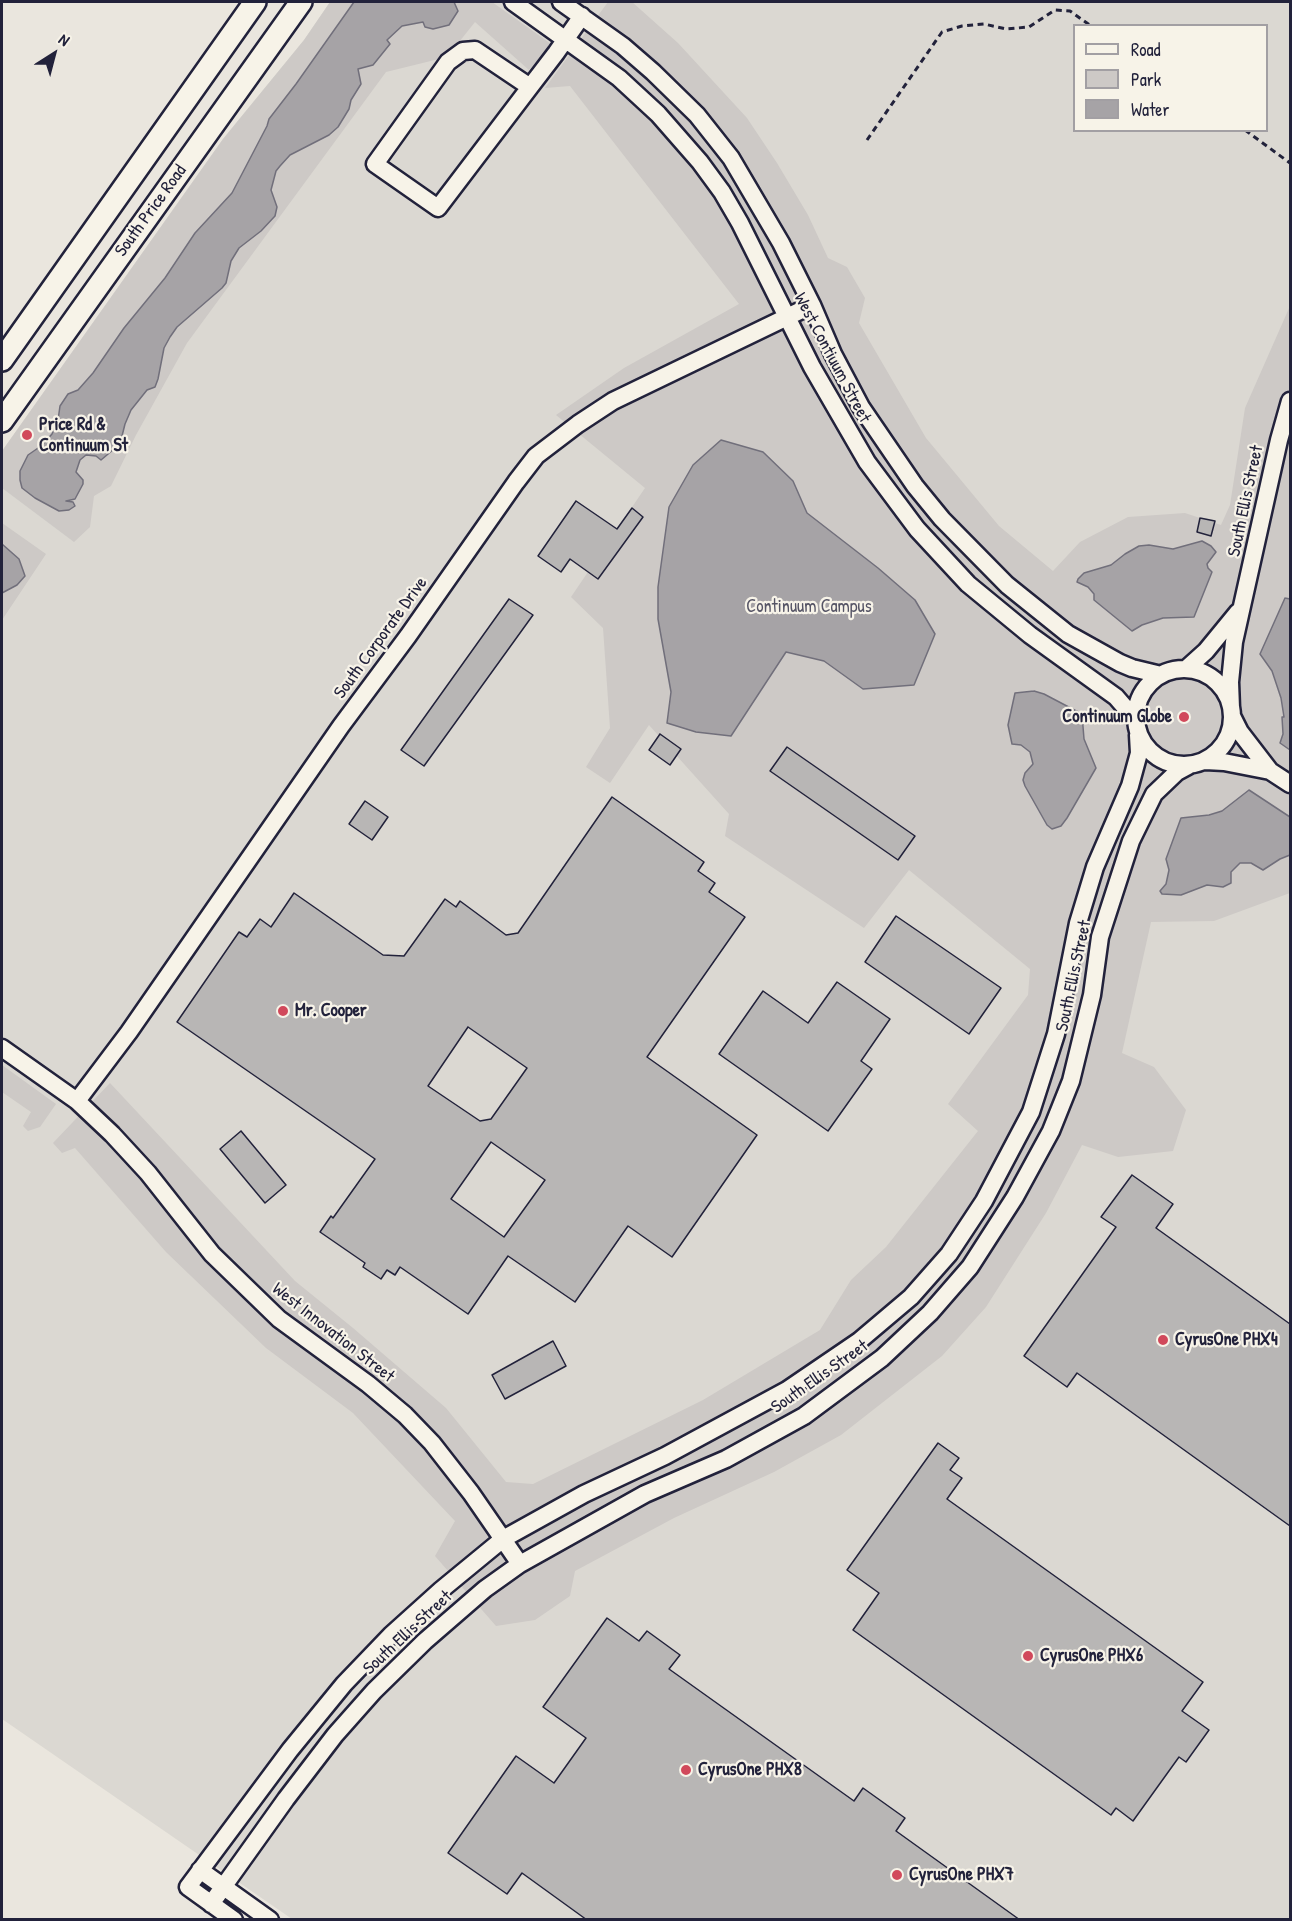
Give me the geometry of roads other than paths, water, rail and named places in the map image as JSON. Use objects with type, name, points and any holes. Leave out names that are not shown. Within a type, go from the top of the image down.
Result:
[{"type":"main road","name":"South Price Road","points":[[2,360],[255,2]]},
{"type":"main road","points":[[232,34],[266,2]]},
{"type":"main road","name":"South Price Road","points":[[2,421],[301,2]]},
{"type":"street","name":"West Contiuum Street","points":[[513,2],[602,64],[637,93],[700,162],[722,192],[740,223],[812,367],[867,462],[917,529],[969,584],[1030,635],[1116,697],[1137,727]]},
{"type":"street","name":"West Contiuum Street","points":[[561,2],[654,72],[710,129],[747,183],[812,305],[833,354],[861,406],[915,486],[965,544],[1007,585],[1068,634],[1120,663],[1161,675]]},
{"type":"street","points":[[530,87],[475,50],[463,51],[448,62],[375,164],[438,208],[530,87],[566,39],[582,16]]},
{"type":"street","name":"South Corporate Drive","points":[[76,1101],[116,1050],[341,726],[536,456],[613,401],[812,305]]},
{"type":"street","name":"South Ellis Street","points":[[1232,712],[1230,682],[1234,642],[1279,440],[1290,402]]},
{"type":"street","name":"South Ellis Street","points":[[1186,669],[1206,651],[1241,609]]},
{"type":"street","points":[[1270,771],[1224,762],[1174,765],[1159,759],[1147,749],[1137,727],[1136,706],[1142,693],[1150,682],[1173,670],[1186,669],[1201,673],[1215,681],[1225,693],[1240,732],[1270,771],[1290,784]]},
{"type":"street","points":[[1198,763],[1217,753],[1225,742],[1231,729],[1232,712]]},
{"type":"street","name":"South Ellis Street","points":[[1137,727],[1139,753],[1130,786],[1095,867],[1078,923],[1056,1034],[1031,1112],[984,1201],[949,1254],[911,1297],[859,1341],[787,1390],[665,1456],[584,1494],[503,1539],[441,1590],[344,1684],[283,1760],[188,1887],[211,1904],[328,1744],[374,1691],[433,1634],[485,1589],[520,1564],[645,1494],[726,1460],[804,1416],[882,1358],[930,1313],[970,1267],[1015,1197],[1051,1131],[1071,1081],[1092,995],[1100,937],[1131,842],[1154,794],[1177,772],[1198,763]]},
{"type":"street","name":"West Innovation Street","points":[[2,1048],[76,1101],[112,1134],[148,1173],[212,1254],[279,1319],[368,1384],[405,1415],[432,1443],[520,1564]]},
{"type":"street","points":[[200,1870],[270,1920]]},
{"type":"street","points":[[211,1904],[234,1920]]},
{"type":"water","points":[[354,2],[454,2],[458,11],[449,25],[433,29],[425,27],[423,22],[402,26],[387,40],[390,44],[373,65],[358,69],[361,84],[338,127],[329,135],[290,155],[276,171],[271,190],[277,207],[275,216],[261,231],[239,248],[231,261],[226,283],[222,288],[177,327],[170,337],[164,348],[155,387],[147,390],[131,410],[120,444],[101,460],[96,456],[86,455],[80,460],[76,472],[83,480],[83,484],[75,499],[66,501],[73,502],[75,506],[69,510],[59,511],[35,498],[22,488],[20,480],[20,471],[28,455],[52,434],[58,420],[60,406],[68,394],[78,390],[93,373],[124,328],[165,278],[195,233],[232,193],[269,119]]},
{"type":"water","points":[[721,440],[763,452],[793,481],[807,513],[915,600],[935,634],[914,685],[863,689],[824,661],[786,652],[731,736],[696,732],[667,723],[671,692],[658,619],[658,587],[669,507],[693,465]]},
{"type":"water","points":[[1202,541],[1216,552],[1207,564],[1212,572],[1194,617],[1163,618],[1132,631],[1094,600],[1094,594],[1088,587],[1077,582],[1084,573],[1111,565],[1139,546],[1149,545],[1173,549]]},
{"type":"water","points":[[2,544],[19,559],[25,576],[17,585],[2,593]]},
{"type":"water","points":[[1285,598],[1290,599],[1290,750],[1280,743],[1283,734],[1282,717],[1284,717],[1281,698],[1272,671],[1260,654]]},
{"type":"water","points":[[1034,691],[1082,714],[1084,739],[1096,768],[1067,818],[1061,826],[1052,829],[1047,825],[1023,780],[1025,773],[1033,764],[1030,752],[1021,745],[1012,744],[1008,725],[1015,693]]},
{"type":"water","points":[[1249,790],[1290,817],[1290,855],[1263,870],[1251,863],[1240,863],[1231,872],[1231,883],[1223,887],[1207,885],[1181,895],[1162,894],[1160,891],[1166,884],[1169,870],[1166,859],[1181,818],[1222,811]]},
{"type":"place","name":"Price Rd & Continuum St","points":[[27,435]]},
{"type":"place","name":"Continuum Globe","points":[[1184,717]]},
{"type":"place","name":"Mr. Cooper","points":[[283,1011]]},
{"type":"place","name":"CyrusOne PHX4","points":[[1163,1340]]},
{"type":"place","name":"CyrusOne PHX6","points":[[1028,1656]]},
{"type":"place","name":"CyrusOne PHX8","points":[[686,1770]]},
{"type":"place","name":"CyrusOne PHX7","points":[[897,1875]]},
{"type":"park label","name":"Continuum Campus","points":[[809,607]]}]
